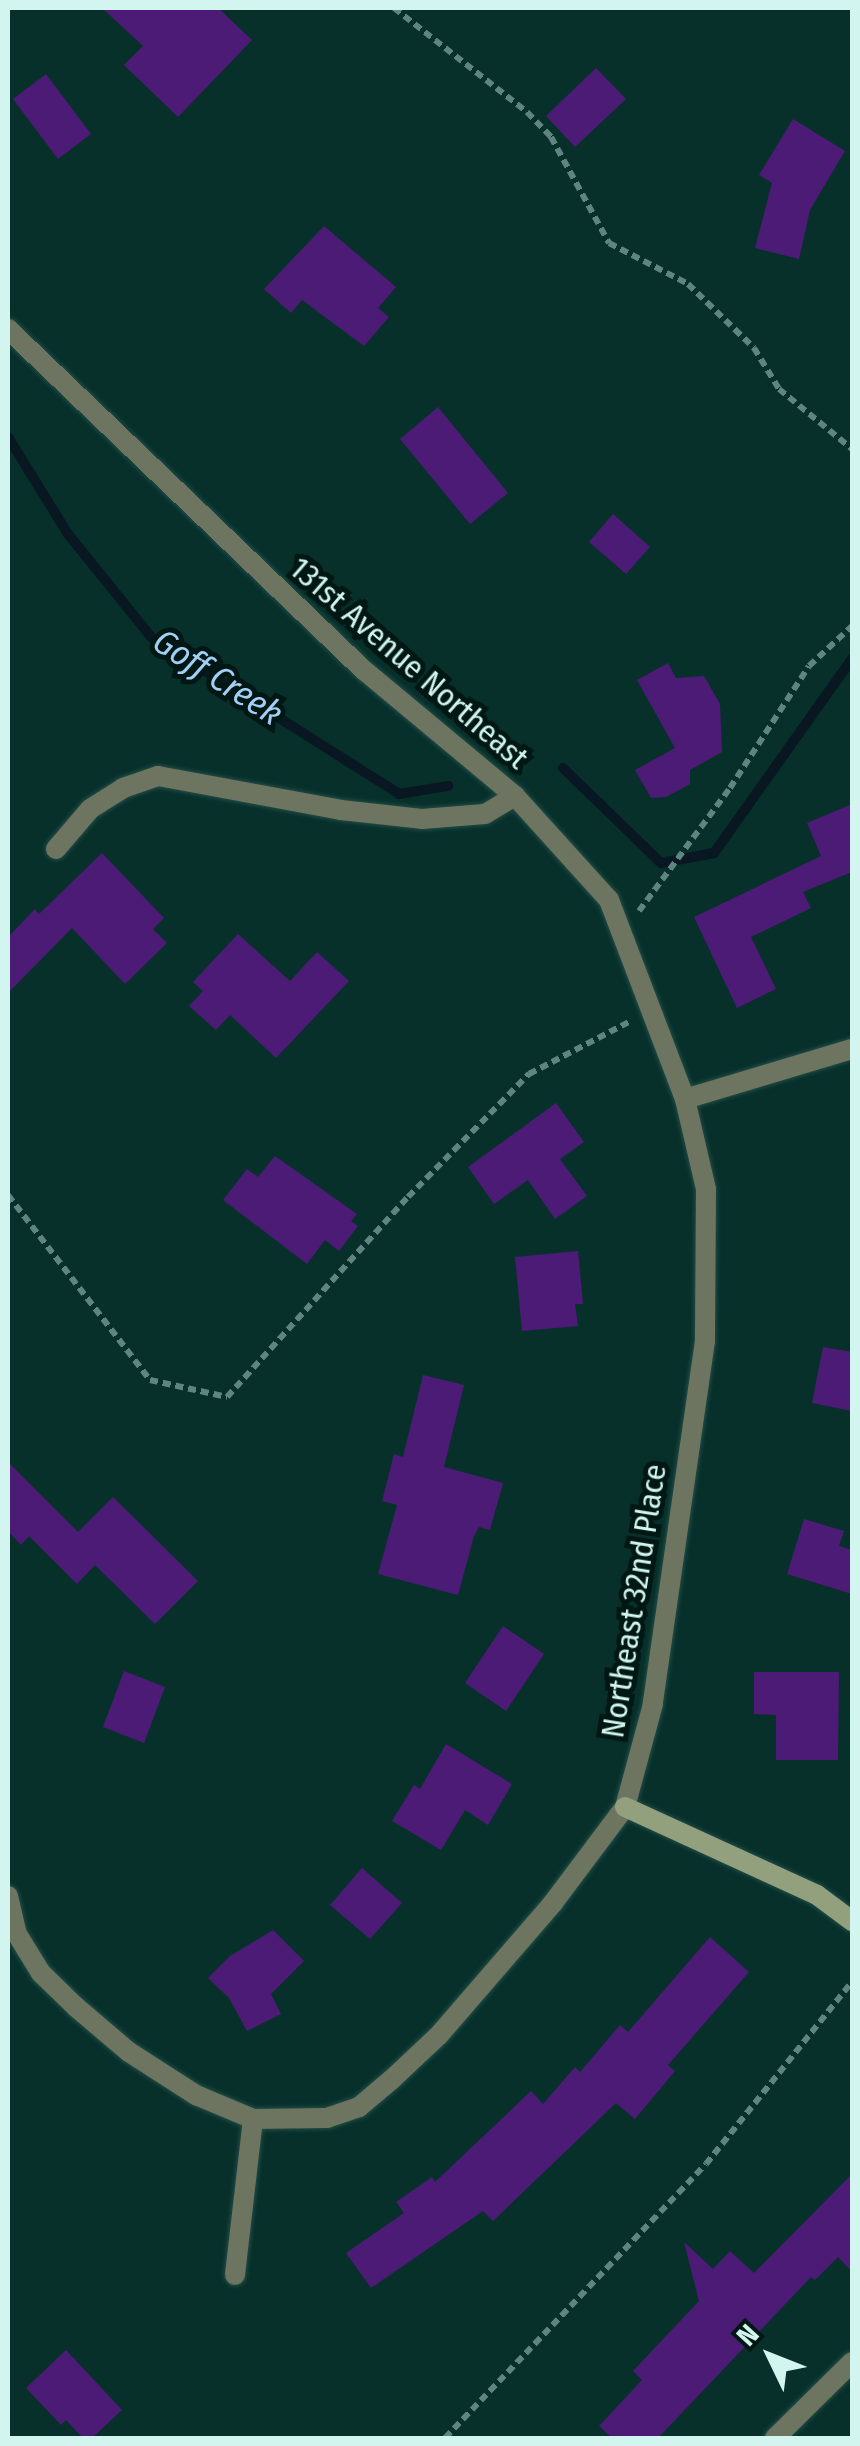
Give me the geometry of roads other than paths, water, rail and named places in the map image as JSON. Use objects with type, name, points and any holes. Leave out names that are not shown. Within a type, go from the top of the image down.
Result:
[{"type":"street","name":"131st Avenue Northeast","points":[[8,330],[365,671],[515,796],[610,900],[685,1099]]},
{"type":"street","points":[[56,849],[90,809],[123,788],[158,776],[341,810],[422,819],[474,816],[515,796]]},
{"type":"street","points":[[685,1099],[852,1049]]},
{"type":"street","name":"Northeast 32nd Place","points":[[253,2119],[327,2118],[358,2106],[391,2080],[438,2036],[502,1962],[625,1807],[654,1704],[705,1341],[706,1188],[685,1099]]},
{"type":"street","points":[[625,1807],[816,1894],[852,1921]]},
{"type":"street","points":[[8,1896],[18,1934],[41,1973],[76,2008],[130,2052],[196,2095],[253,2119],[235,2275]]},
{"type":"street","points":[[775,2438],[852,2362]]},
{"type":"waterway","name":"Goff Creek","points":[[8,437],[68,534],[151,637],[399,794],[448,786]]},
{"type":"waterway","name":"Goff Creek","points":[[563,768],[661,863],[714,853],[852,659]]}]
